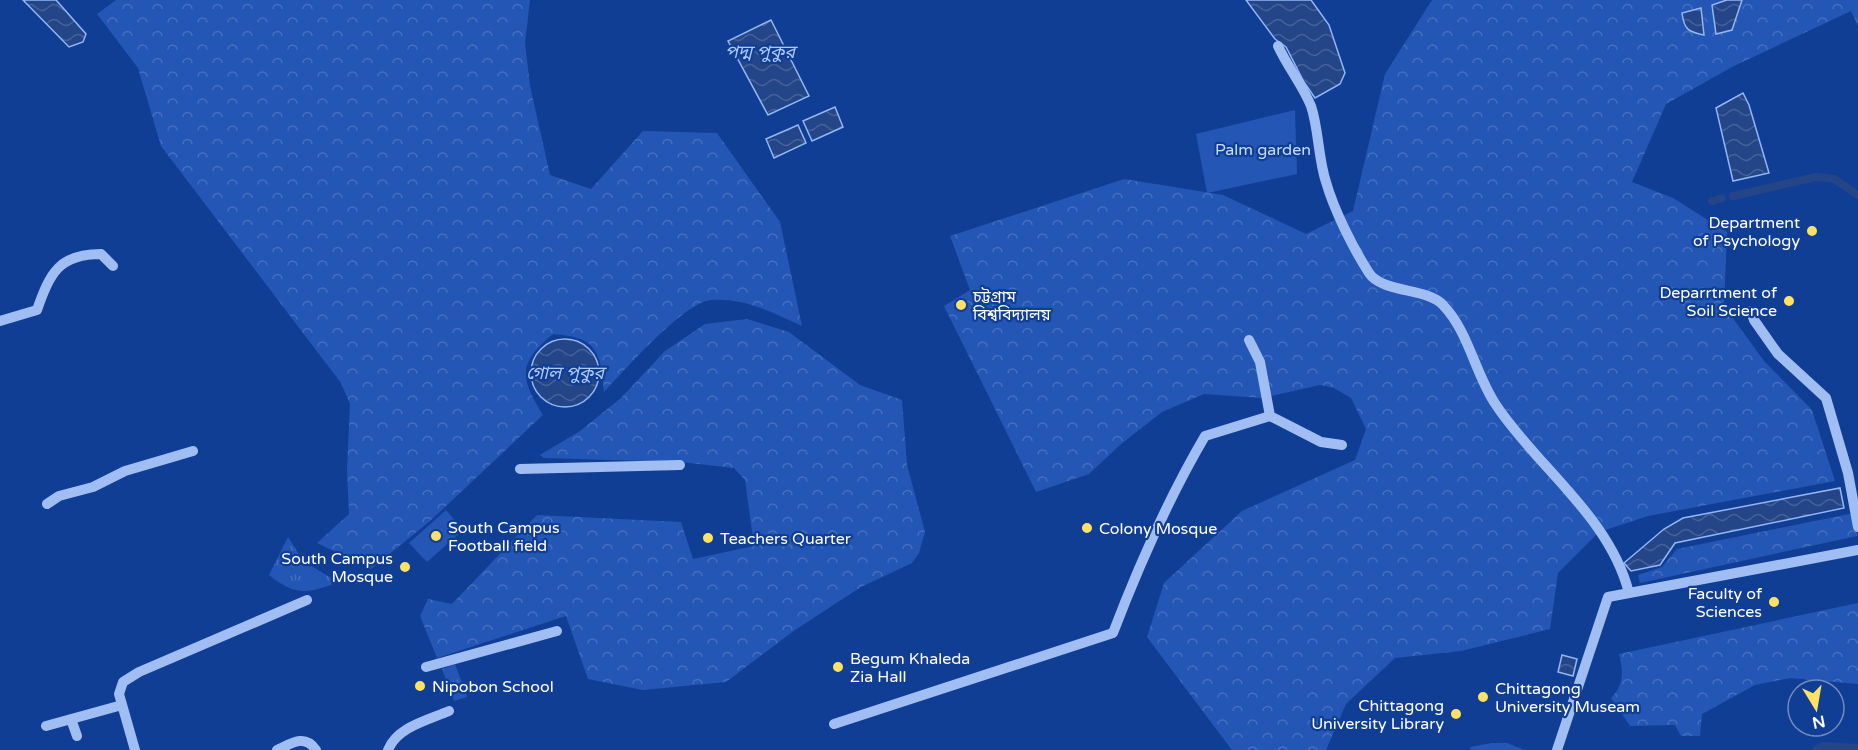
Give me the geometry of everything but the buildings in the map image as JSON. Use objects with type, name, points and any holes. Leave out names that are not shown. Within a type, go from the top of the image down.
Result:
[{"type":"street","points":[[1278,46],[1310,106],[1326,183],[1371,275],[1387,284],[1442,303],[1458,328],[1481,382],[1497,407],[1560,481],[1606,541],[1623,567],[1629,592]]},
{"type":"street","points":[[0,321],[37,310],[46,284],[63,262],[75,255],[101,254],[113,266]]},
{"type":"street","points":[[1751,311],[1754,320],[1778,354],[1826,398],[1848,473],[1858,527]]},
{"type":"street","points":[[1249,339],[1260,362],[1270,416]]},
{"type":"street","points":[[834,724],[1113,633],[1166,506],[1204,436],[1270,416],[1321,442],[1342,445]]},
{"type":"street","points":[[47,504],[59,496],[93,487],[125,471],[193,451]]},
{"type":"street","points":[[520,469],[680,465]]},
{"type":"street","points":[[1557,750],[1608,597],[1858,550]]},
{"type":"street","points":[[135,750],[122,705],[120,686],[140,672],[307,600]]},
{"type":"street","points":[[426,667],[557,631]]},
{"type":"street","points":[[46,726],[122,705]]},
{"type":"street","points":[[388,750],[398,736],[414,725],[449,711]]},
{"type":"street","points":[[71,719],[77,736]]},
{"type":"street","points":[[276,750],[303,740],[309,741],[316,750]]},
{"type":"green space","points":[[116,0],[530,0],[525,43],[530,86],[550,175],[591,189],[643,131],[717,133],[780,222],[802,326],[747,303],[711,300],[699,304],[671,324],[604,392],[601,366],[594,348],[579,338],[553,334],[533,354],[526,372],[530,391],[543,415],[429,522],[371,569],[317,543],[349,514],[347,470],[350,404],[341,383],[161,146],[138,68],[97,14]]},
{"type":"green space","points":[[1432,0],[1858,0],[1858,26],[1851,11],[1734,66],[1666,104],[1632,182],[1673,198],[1727,232],[1724,306],[1764,361],[1812,410],[1835,481],[1648,516],[1599,532],[1558,573],[1550,629],[1461,651],[1395,658],[1346,704],[1326,750],[1232,750],[1147,637],[1164,583],[1242,511],[1355,460],[1366,429],[1351,398],[1334,388],[1320,385],[1262,398],[1204,394],[1162,412],[1121,444],[1089,474],[1036,492],[944,306],[970,290],[950,236],[1124,179],[1223,195],[1306,234],[1353,211],[1385,74]]},
{"type":"green space","name":"Palm garden","points":[[1295,110],[1297,174],[1207,193],[1196,134]]},
{"type":"green space","points":[[747,319],[789,332],[860,385],[902,400],[907,465],[925,532],[919,553],[912,563],[861,587],[795,630],[726,682],[643,690],[588,679],[566,616],[437,658],[420,616],[428,599],[452,604],[537,515],[681,522],[693,559],[754,546],[745,480],[734,468],[681,462],[544,458],[540,455],[580,431],[621,398],[665,351],[705,324]]},
{"type":"green space","name":"South Campus Football field","points":[[446,510],[463,530],[427,562],[409,543]]},
{"type":"green space","points":[[1854,513],[1857,536],[1640,583],[1638,575],[1662,567],[1677,549]]},
{"type":"green space","points":[[288,537],[303,561],[338,582],[310,591],[302,591],[287,587],[269,575]]},
{"type":"green space","points":[[1858,603],[1858,684],[1846,683],[1846,678],[1786,678],[1755,685],[1702,714],[1700,736],[1681,736],[1675,725],[1630,726],[1611,698],[1619,688],[1622,677],[1619,654]]},
{"type":"green space","points":[[455,664],[467,697],[454,701],[442,669]]},
{"type":"green space","points":[[1507,743],[1525,750],[1471,750],[1470,747]]},
{"type":"water","points":[[23,0],[56,0],[86,34],[83,42],[69,47]]},
{"type":"water","points":[[1246,0],[1311,0],[1329,25],[1345,73],[1340,84],[1315,98],[1286,47],[1275,39]]},
{"type":"water","points":[[1727,0],[1742,0],[1732,30],[1716,34],[1712,5]]},
{"type":"water","points":[[1701,8],[1704,35],[1688,29],[1682,13]]},
{"type":"water","name":"পদ্ম পুকুর","points":[[771,20],[809,96],[768,115],[728,41]]},
{"type":"water","points":[[1743,93],[1749,105],[1769,173],[1733,181],[1716,108]]},
{"type":"water","points":[[835,107],[843,127],[812,141],[803,121]]},
{"type":"water","points":[[798,125],[806,143],[774,158],[766,139]]},
{"type":"water","name":"গোল পুকুর","points":[[572,339],[584,345],[593,354],[599,366],[597,386],[589,397],[572,407],[558,407],[541,397],[533,386],[531,366],[541,349],[552,341]]},
{"type":"water","points":[[1840,488],[1844,508],[1675,543],[1660,565],[1631,571],[1624,563],[1664,529],[1683,518]]},
{"type":"water","points":[[1562,655],[1577,659],[1573,676],[1558,672]]},
{"type":"waterway","points":[[1733,196],[1816,177],[1834,179],[1858,195]]},
{"type":"waterway","points":[[1712,201],[1722,198]]},
{"type":"waterway","points":[[1816,750],[1823,746],[1858,748]]},
{"type":"place","name":"Department of Psychology","points":[[1812,231]]},
{"type":"place","name":"Deparrtment of Soil Science","points":[[1789,301]]},
{"type":"place","name":"চট্টগ্রাম বিশ্ববিদ্যালয়","points":[[961,305]]},
{"type":"place","name":"Colony Mosque","points":[[1087,528]]},
{"type":"place","name":"South Campus Football field","points":[[436,536]]},
{"type":"place","name":"Teachers Quarter","points":[[708,538]]},
{"type":"place","name":"South Campus Mosque","points":[[405,567]]},
{"type":"place","name":"Faculty of Sciences","points":[[1774,602]]},
{"type":"place","name":"Begum Khaleda Zia Hall","points":[[838,667]]},
{"type":"place","name":"Nipobon School","points":[[420,686]]},
{"type":"place","name":"Chittagong University Museam","points":[[1483,697]]},
{"type":"place","name":"Chittagong University Library","points":[[1456,714]]}]
